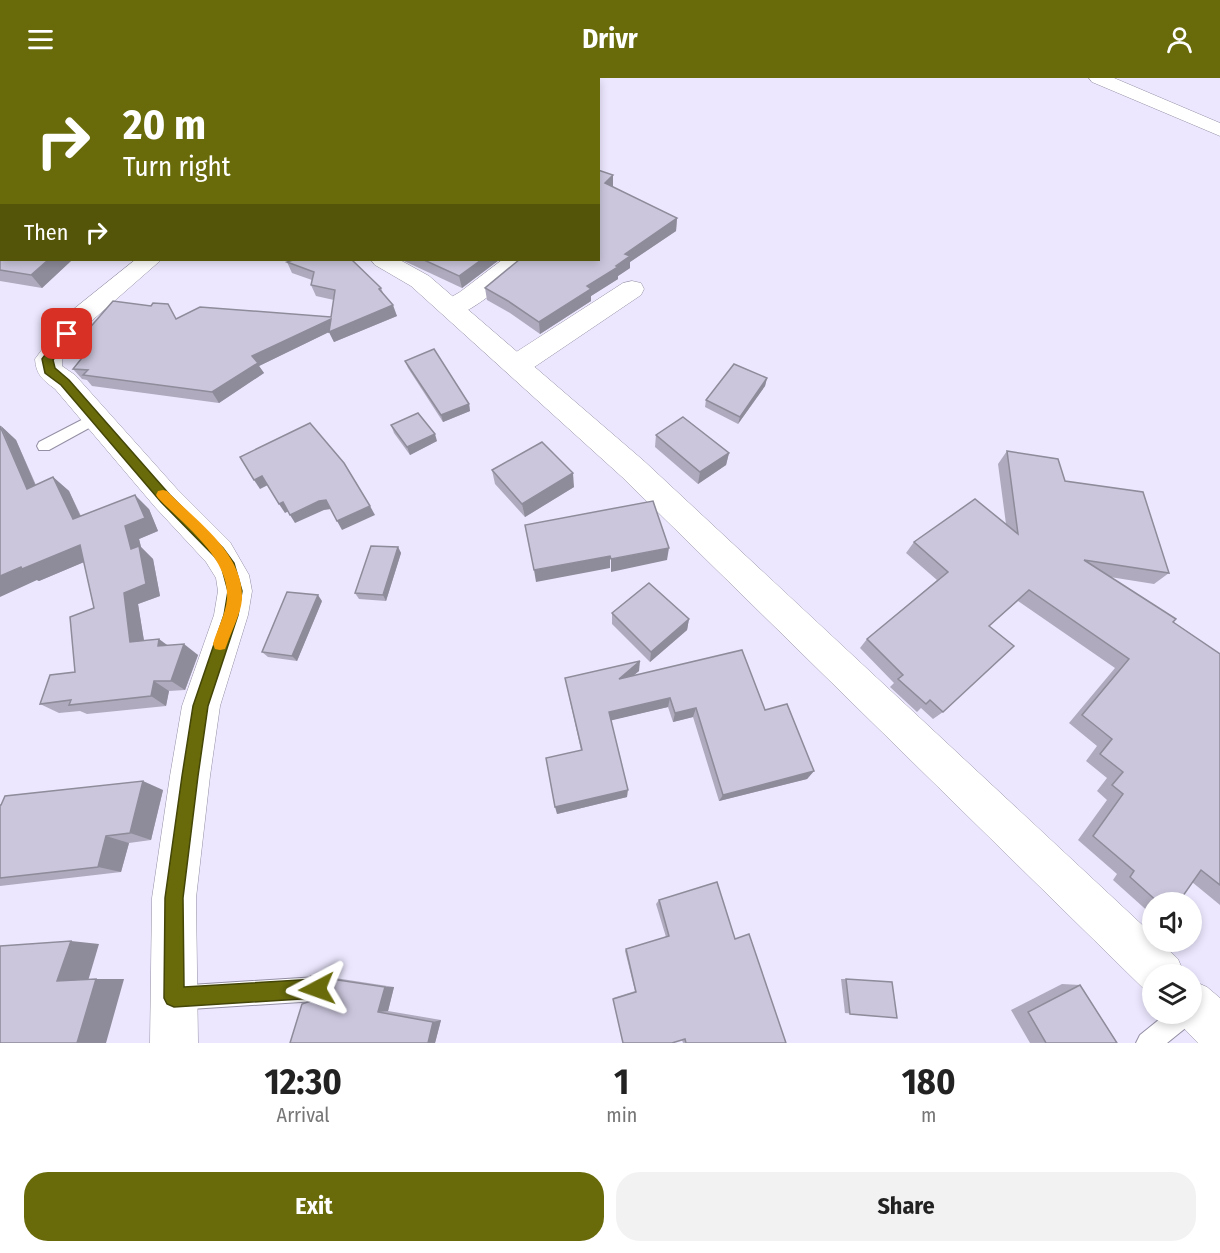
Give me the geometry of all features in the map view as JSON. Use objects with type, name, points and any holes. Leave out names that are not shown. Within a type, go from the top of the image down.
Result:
[{"type":"street","points":[[1098,78],[1220,130]]},
{"type":"street","points":[[148,261],[79,318],[48,359],[49,370],[65,382],[166,498],[218,552],[230,569],[235,591],[231,615],[201,706],[190,776],[174,898],[174,1043]]},
{"type":"street","points":[[384,261],[420,281],[518,365],[633,469],[1150,964]]},
{"type":"street","points":[[452,308],[469,298],[515,261]]},
{"type":"street","points":[[518,365],[632,289]]},
{"type":"lane","points":[[44,446],[95,418]]},
{"type":"lane","points":[[174,998],[317,989]]},
{"type":"lane","points":[[1148,1043],[1178,1024]]},
{"type":"building","points":[[600,171],[613,175],[605,183],[677,218],[625,254],[630,256],[616,266],[618,267],[587,286],[591,289],[539,322],[485,288],[518,261],[600,261]]},
{"type":"building","points":[[0,261],[47,261],[31,275],[0,270]]},
{"type":"building","points":[[353,261],[381,288],[379,289],[393,305],[329,332],[331,319],[252,356],[258,363],[212,392],[83,375],[88,370],[73,369],[90,348],[74,346],[113,301],[151,306],[153,303],[168,304],[176,319],[200,307],[331,317],[335,290],[311,285],[314,272],[287,262]]},
{"type":"building","points":[[426,261],[480,261],[459,276]]},
{"type":"building","points":[[434,349],[469,404],[441,415],[405,361]]},
{"type":"building","points":[[734,364],[767,378],[740,417],[706,400]]},
{"type":"building","points":[[418,413],[435,434],[407,447],[391,425]]},
{"type":"building","points":[[683,417],[729,453],[700,472],[656,435]]},
{"type":"building","points":[[310,423],[344,463],[370,506],[337,521],[326,500],[290,515],[283,502],[279,504],[262,476],[254,480],[240,457]]},
{"type":"building","points":[[0,426],[27,489],[53,477],[73,519],[135,495],[145,518],[125,526],[131,549],[139,546],[146,584],[124,593],[130,642],[159,639],[158,646],[184,644],[171,681],[154,681],[151,696],[69,705],[71,700],[40,704],[50,675],[75,672],[70,617],[94,608],[80,545],[0,576]]},
{"type":"building","points":[[542,442],[573,473],[522,504],[492,470]]},
{"type":"building","points":[[1007,451],[1058,459],[1065,481],[1143,492],[1169,573],[1084,560],[1176,619],[1173,622],[1220,654],[1220,885],[1201,870],[1186,892],[1147,892],[1130,877],[1134,871],[1093,836],[1123,794],[1112,785],[1123,772],[1100,754],[1112,739],[1082,715],[1129,659],[1029,590],[989,626],[1014,646],[943,712],[930,700],[926,704],[898,679],[903,675],[867,639],[948,572],[914,542],[975,499],[1018,534]]},
{"type":"building","points":[[653,501],[669,548],[534,570],[525,525]]},
{"type":"building","points":[[371,546],[398,547],[383,595],[355,593]]},
{"type":"building","points":[[649,583],[689,619],[651,652],[612,613]]},
{"type":"building","points":[[287,592],[318,595],[292,656],[262,652]]},
{"type":"building","points":[[742,650],[765,710],[787,704],[814,771],[723,795],[696,708],[675,713],[670,698],[609,712],[628,790],[555,807],[546,758],[582,750],[565,678],[640,661],[619,679]]},
{"type":"building","points":[[143,781],[130,833],[106,836],[98,867],[0,878],[0,805],[5,796]]},
{"type":"building","points":[[717,882],[735,939],[749,934],[786,1043],[686,1043],[685,1039],[672,1043],[623,1043],[613,999],[636,992],[626,949],[669,936],[659,900]]},
{"type":"building","points":[[71,941],[57,981],[96,979],[77,1043],[0,1043],[0,946]]},
{"type":"building","points":[[311,976],[385,987],[378,1012],[433,1022],[428,1043],[290,1043],[302,1004],[314,1000],[319,990]]},
{"type":"building","points":[[846,979],[892,982],[897,1018],[850,1014]]},
{"type":"building","points":[[1080,985],[1117,1043],[1046,1043],[1028,1012]]},
{"type":"slow traffic","points":[[163,495],[218,552],[227,563],[232,575],[235,600],[220,644]]},
{"type":"route","points":[[67,334],[48,359],[49,370],[65,382],[166,498],[218,552],[227,563],[235,591],[231,615],[201,706],[190,776],[174,898],[174,998],[317,989]]}]
